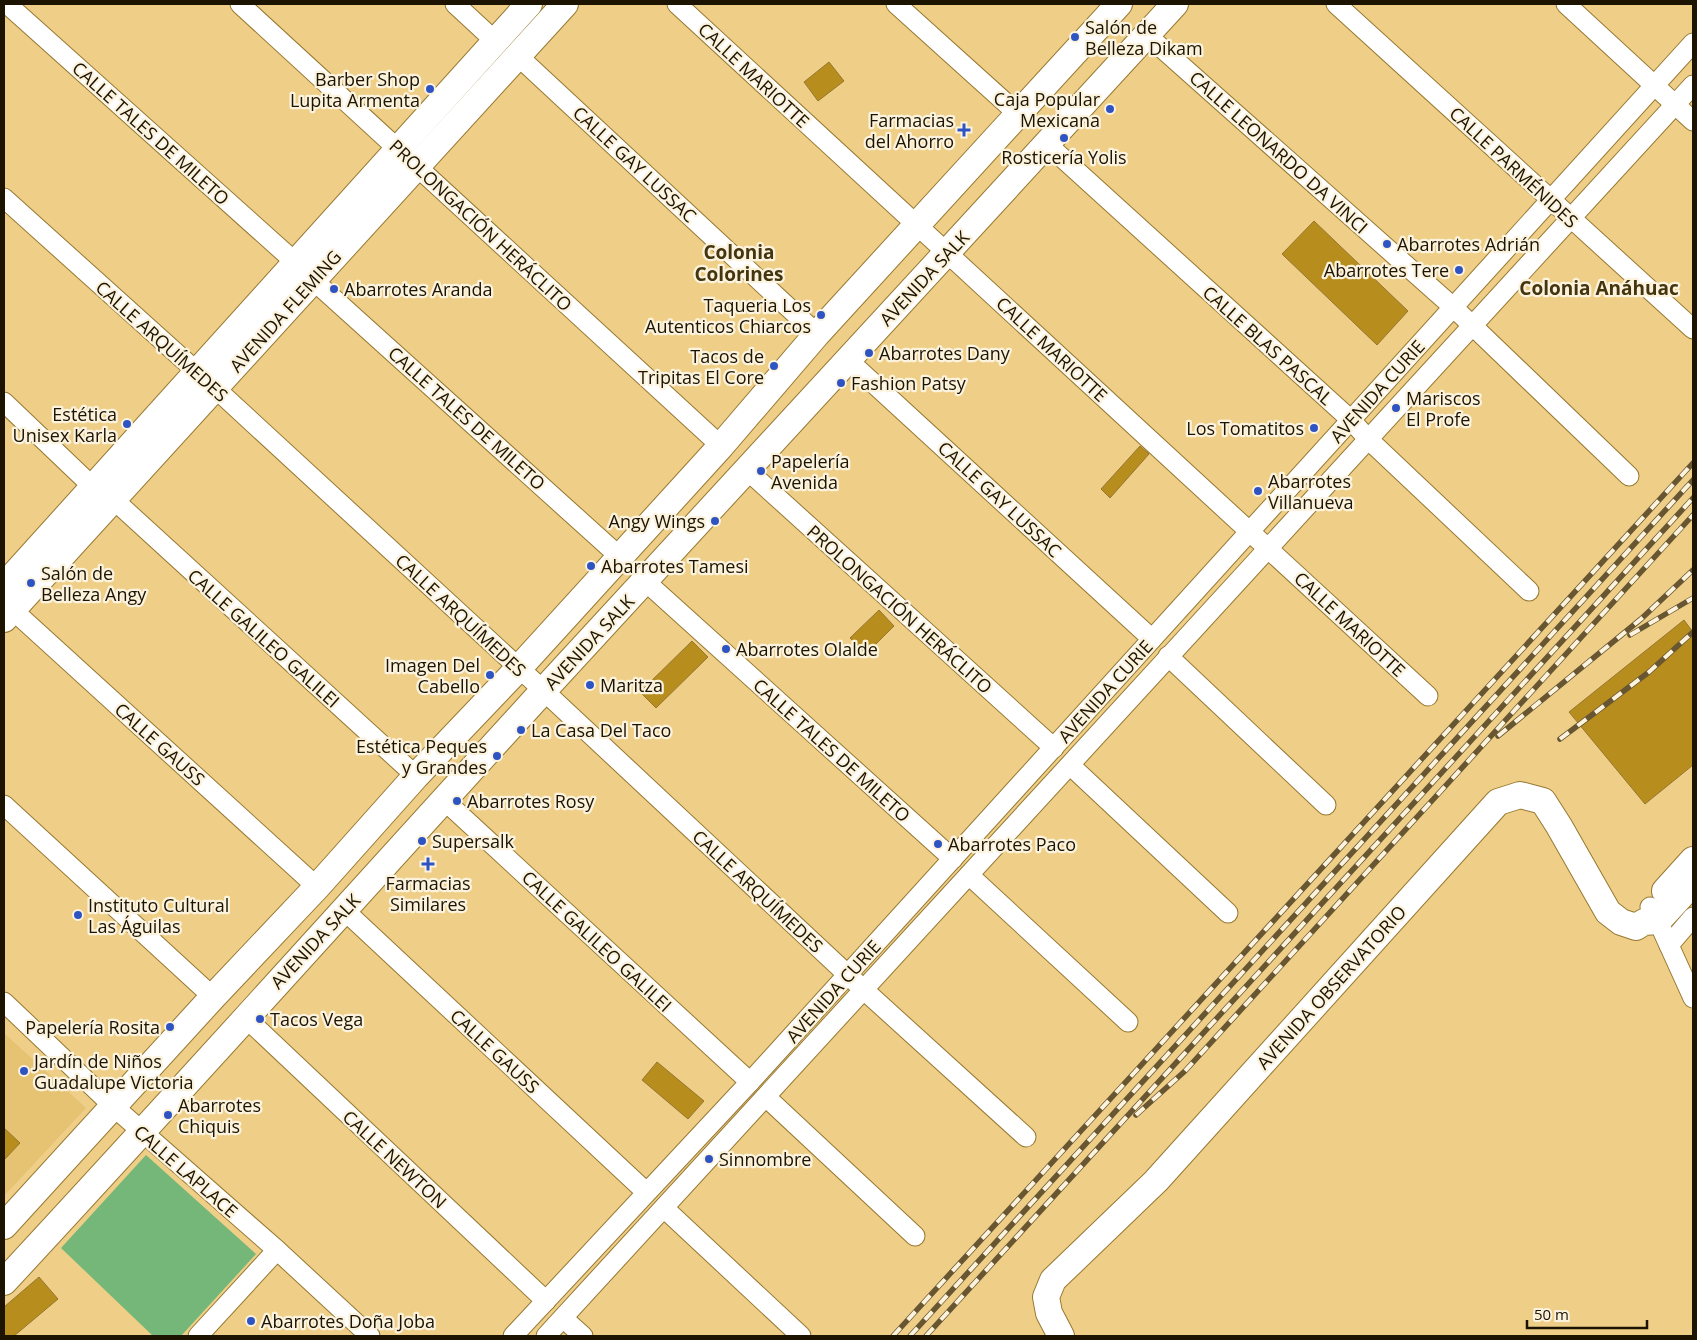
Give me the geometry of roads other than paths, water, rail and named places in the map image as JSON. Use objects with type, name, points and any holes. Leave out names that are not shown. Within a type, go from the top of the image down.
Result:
[{"type":"main road","name":"AVENIDA FLEMING","points":[[6,604],[103,493],[304,271],[398,148],[529,4]]},
{"type":"main road","name":"AVENIDA FLEMING","points":[[304,271],[417,166],[565,4]]},
{"type":"main road","name":"AVENIDA SALK","points":[[4,1226],[213,997],[317,887],[416,776],[518,669],[721,446],[817,334],[1120,4]]},
{"type":"main road","name":"AVENIDA SALK","points":[[4,1282],[1175,4]]},
{"type":"main road","name":"AVENIDA OBSERVATORIO","points":[[1061,1336],[1049,1313],[1046,1297],[1053,1280],[1156,1181],[1498,802],[1520,795],[1543,801],[1560,826],[1608,912],[1621,922],[1636,927],[1651,917]]},
{"type":"main road","points":[[1651,917],[1693,860]]},
{"type":"main road","points":[[1651,917],[1693,882]]},
{"type":"street","name":"CALLE TALES DE MILETO","points":[[8,4],[620,557]]},
{"type":"street","name":"PROLONGACIÓN HERÁCLITO","points":[[240,4],[721,446]]},
{"type":"street","points":[[454,4],[495,40]]},
{"type":"street","name":"CALLE MARIOTTE","points":[[676,4],[1428,696]]},
{"type":"street","points":[[896,4],[1018,114]]},
{"type":"street","name":"CALLE PARMÉNIDES","points":[[1336,4],[1693,329]]},
{"type":"street","points":[[1566,4],[1693,121]]},
{"type":"street","name":"CALLE LEONARDO DA VINCI","points":[[1147,34],[1453,307],[1629,476]]},
{"type":"street","name":"AVENIDA CURIE","points":[[514,1336],[750,1082],[1693,43]]},
{"type":"street","name":"CALLE GAY LUSSAC","points":[[518,56],[817,334]]},
{"type":"street","name":"AVENIDA CURIE","points":[[546,1336],[1693,84]]},
{"type":"street","name":"CALLE BLAS PASCAL","points":[[1047,144],[1351,420],[1368,439],[1529,591]]},
{"type":"street","name":"CALLE ARQUÍMEDES","points":[[4,198],[206,380],[544,691],[864,990],[1026,1136]]},
{"type":"street","name":"CALLE GAY LUSSAC","points":[[848,360],[1152,639]]},
{"type":"street","name":"CALLE GALILEO GALILEI","points":[[4,402],[416,776]]},
{"type":"street","name":"PROLONGACIÓN HERÁCLITO","points":[[747,470],[1054,748]]},
{"type":"street","name":"CALLE TALES DE MILETO","points":[[645,581],[953,859]]},
{"type":"street","name":"CALLE GAUSS","points":[[6,604],[317,887]]},
{"type":"street","points":[[1168,656],[1326,805]]},
{"type":"street","points":[[1070,765],[1228,913]]},
{"type":"street","name":"CALLE GALILEO GALILEI","points":[[444,800],[750,1082]]},
{"type":"street","points":[[4,805],[213,997]]},
{"type":"street","points":[[969,875],[1128,1022]]},
{"type":"street","name":"CALLE GAUSS","points":[[344,910],[646,1192]]},
{"type":"street","points":[[1651,917],[1669,945],[1693,998]]},
{"type":"street","points":[[1669,945],[1693,917]]},
{"type":"street","name":"CALLE LAPLACE","points":[[4,1002],[142,1133],[277,1250],[370,1336]]},
{"type":"street","name":"CALLE NEWTON","points":[[245,1018],[546,1301]]},
{"type":"street","points":[[766,1097],[915,1236]]},
{"type":"street","points":[[664,1208],[801,1336]]},
{"type":"street","points":[[198,1336],[277,1250]]},
{"type":"street","points":[[563,1318],[583,1336]]},
{"type":"railway","points":[[893,1336],[1693,463]]},
{"type":"railway","points":[[910,1336],[1693,480]]},
{"type":"railway","points":[[926,1336],[1693,498]]},
{"type":"railway","points":[[1136,1115],[1185,1071],[1693,515]]},
{"type":"railway","points":[[1498,736],[1641,619],[1693,570]]},
{"type":"railway","points":[[1630,635],[1693,598]]},
{"type":"railway","points":[[1560,739],[1649,672],[1693,632]]},
{"type":"place","name":"Salón de Belleza Dikam","points":[[1075,37]]},
{"type":"place","name":"Barber Shop Lupita Armenta","points":[[430,89]]},
{"type":"place","name":"Caja Popular Mexicana","points":[[1110,109]]},
{"type":"place","name":"Farmacias del Ahorro","points":[[964,130]]},
{"type":"place","name":"Rosticería Yolis","points":[[1064,138]]},
{"type":"place","name":"Abarrotes Adrián","points":[[1387,244]]},
{"type":"place","name":"Abarrotes Tere","points":[[1459,270]]},
{"type":"place","name":"Abarrotes Aranda","points":[[334,289]]},
{"type":"place","name":"Taqueria Los Autenticos Chiarcos","points":[[821,315]]},
{"type":"place","name":"Abarrotes Dany","points":[[869,353]]},
{"type":"place","name":"Tacos de Tripitas El Core","points":[[774,366]]},
{"type":"place","name":"Fashion Patsy","points":[[841,383]]},
{"type":"place","name":"Mariscos El Profe","points":[[1396,408]]},
{"type":"place","name":"Estética Unisex Karla","points":[[127,424]]},
{"type":"place","name":"Los Tomatitos","points":[[1314,428]]},
{"type":"place","name":"Papelería Avenida","points":[[761,471]]},
{"type":"place","name":"Abarrotes Villanueva","points":[[1258,491]]},
{"type":"place","name":"Angy Wings","points":[[715,521]]},
{"type":"place","name":"Abarrotes Tamesi","points":[[591,566]]},
{"type":"place","name":"Salón de Belleza Angy","points":[[31,583]]},
{"type":"place","name":"Abarrotes Olalde","points":[[726,649]]},
{"type":"place","name":"Imagen Del Cabello","points":[[490,675]]},
{"type":"place","name":"Maritza","points":[[590,685]]},
{"type":"place","name":"La Casa Del Taco","points":[[521,730]]},
{"type":"place","name":"Estética Peques y Grandes","points":[[497,756]]},
{"type":"place","name":"Abarrotes Rosy","points":[[457,801]]},
{"type":"place","name":"Supersalk","points":[[422,841]]},
{"type":"place","name":"Abarrotes Paco","points":[[938,844]]},
{"type":"place","name":"Farmacias Similares","points":[[428,864]]},
{"type":"place","name":"Instituto Cultural Las Águilas","points":[[78,915]]},
{"type":"place","name":"Tacos Vega","points":[[260,1019]]},
{"type":"place","name":"Papelería Rosita","points":[[170,1027]]},
{"type":"place","name":"Jardín de Niños Guadalupe Victoria","points":[[24,1071]]},
{"type":"place","name":"Abarrotes Chiquis","points":[[168,1115]]},
{"type":"place","name":"Sinnombre","points":[[709,1159]]},
{"type":"place","name":"Abarrotes Doña Joba","points":[[251,1321]]},
{"type":"district","name":"Colonia Colorines","points":[[739,263]]},
{"type":"district","name":"Colonia Anáhuac","points":[[1599,288]]}]
